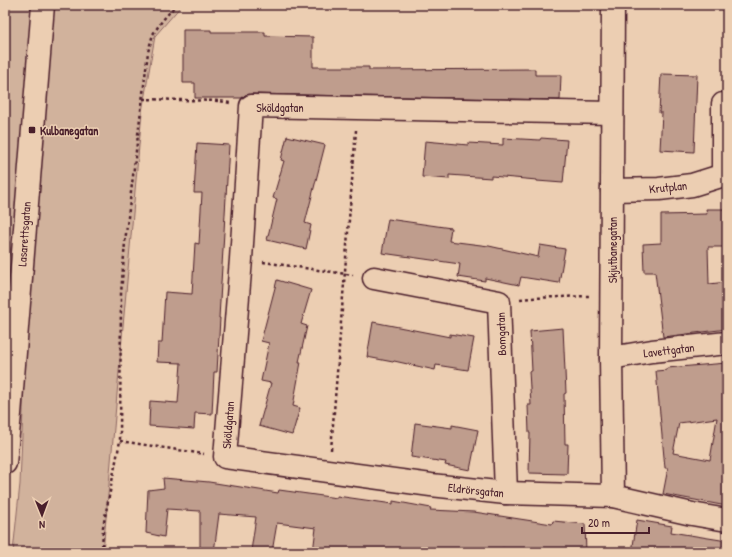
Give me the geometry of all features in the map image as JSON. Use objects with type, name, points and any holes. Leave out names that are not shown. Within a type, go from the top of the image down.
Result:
[{"type":"street","name":"Lasarettsgatan","points":[[5,462],[43,5]]},
{"type":"street","name":"Skjutbanegatan","points":[[613,6],[611,358],[613,496]]},
{"type":"street","name":"Krutplan","points":[[612,190],[659,189],[685,185],[725,174],[723,104],[727,104]]},
{"type":"street","name":"Sköldgatan","points":[[225,457],[241,259],[251,106],[612,113]]},
{"type":"street","name":"Bomgatan","points":[[374,278],[499,302],[506,493]]},
{"type":"street","name":"Lavettgatan","points":[[611,358],[652,351],[727,343]]},
{"type":"street","name":"Eldrörsgatan","points":[[225,457],[329,472],[506,493],[613,496],[692,514],[727,520]]},
{"type":"path","points":[[102,552],[103,527],[120,441],[121,294],[125,242],[148,52],[153,34],[176,5]]},
{"type":"path","points":[[432,5],[710,5]]},
{"type":"path","points":[[143,99],[220,101],[251,106]]},
{"type":"path","points":[[329,472],[358,107]]},
{"type":"path","points":[[241,259],[374,278]]},
{"type":"path","points":[[499,302],[531,298],[612,296]]},
{"type":"path","points":[[120,441],[225,457]]},
{"type":"shaded area","points":[[5,5],[182,5],[155,36],[142,112],[103,552],[13,552],[20,484],[23,411],[28,177],[5,272]]},
{"type":"building","points":[[183,30],[211,30],[211,32],[265,32],[265,36],[313,37],[313,67],[369,67],[369,70],[535,69],[535,75],[561,75],[560,100],[251,94],[245,95],[242,98],[195,98],[195,83],[183,83]]},
{"type":"building","points":[[661,74],[697,75],[694,152],[660,150],[662,113],[659,113]]},
{"type":"building","points":[[287,136],[325,145],[305,223],[311,225],[306,249],[267,240],[277,199],[273,198],[284,161],[281,160]]},
{"type":"building","points":[[503,138],[567,140],[563,183],[491,176],[491,178],[449,175],[449,179],[422,177],[425,141],[468,145],[468,143],[503,145]]},
{"type":"building","points":[[197,143],[229,145],[217,372],[214,372],[212,414],[195,413],[194,429],[149,426],[150,401],[178,403],[181,363],[157,362],[158,343],[162,343],[165,292],[192,294],[195,243],[199,244],[202,193],[194,193]]},
{"type":"building","points":[[706,209],[727,209],[727,247],[708,247],[709,284],[727,282],[727,329],[663,337],[655,272],[644,272],[643,244],[661,243],[661,215],[707,214]]},
{"type":"building","points":[[388,219],[451,228],[449,241],[489,246],[538,257],[540,245],[565,249],[559,283],[521,277],[519,285],[485,278],[485,281],[458,277],[460,264],[382,253]]},
{"type":"building","points":[[277,280],[311,290],[301,324],[307,326],[299,362],[301,362],[293,406],[300,408],[292,435],[259,426],[271,383],[261,381],[269,343],[261,341]]},
{"type":"building","points":[[373,322],[450,337],[450,334],[474,338],[468,370],[436,365],[435,370],[367,357]]},
{"type":"building","points":[[563,328],[566,393],[564,394],[565,444],[568,444],[567,474],[529,473],[530,433],[528,405],[531,405],[529,371],[532,371],[530,331]]},
{"type":"building","points":[[727,363],[727,506],[663,494],[668,468],[665,468],[656,371],[667,370],[667,368]],"holes":[[[717,418],[710,460],[673,453],[679,423]]]},
{"type":"building","points":[[415,423],[452,428],[452,425],[478,430],[470,470],[445,465],[446,462],[411,457]]},
{"type":"building","points":[[163,478],[209,482],[278,493],[279,490],[393,504],[393,501],[431,508],[430,510],[474,512],[552,524],[553,521],[585,524],[586,552],[535,552],[502,548],[502,552],[313,552],[316,528],[277,523],[272,552],[251,551],[256,517],[219,514],[214,552],[200,552],[200,511],[167,509],[164,537],[146,533],[148,490],[164,488]]},
{"type":"building","points":[[637,520],[672,526],[671,532],[727,541],[727,552],[632,552]]},
{"type":"place","name":"Kulbanegatan","points":[[32,130]]}]
